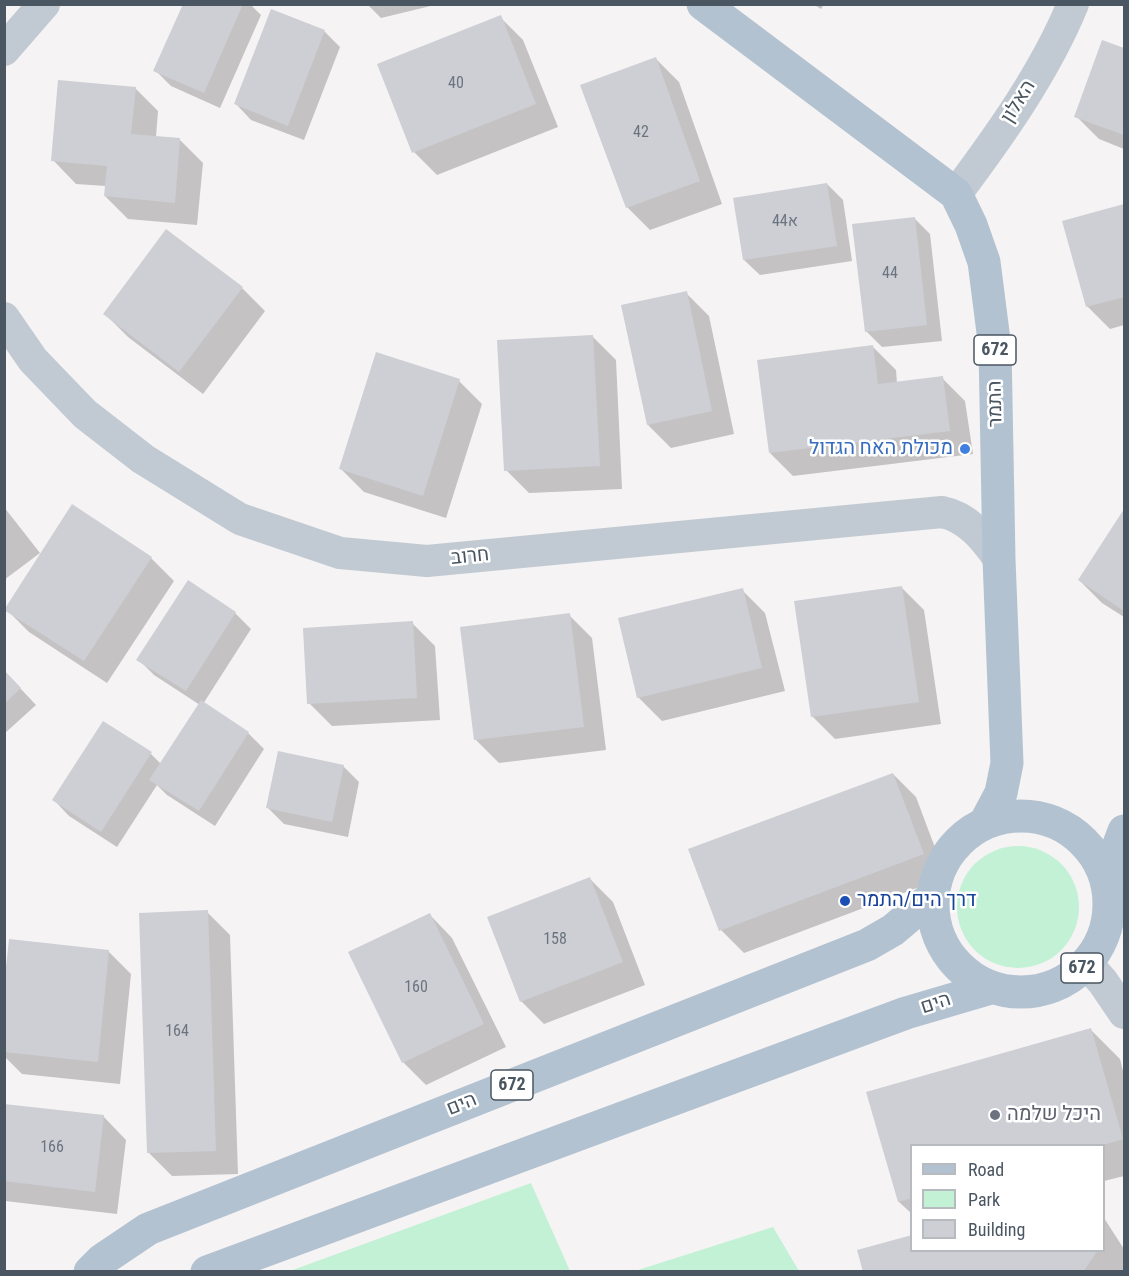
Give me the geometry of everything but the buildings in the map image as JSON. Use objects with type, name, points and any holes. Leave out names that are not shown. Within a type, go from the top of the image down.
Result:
[{"type":"main road","name":"התמר","points":[[703,4],[956,194],[971,225],[984,262],[995,348],[999,559],[1007,763],[1001,793],[985,823]]},
{"type":"main road","name":"672","points":[[1010,816],[1035,817],[1059,825],[1080,839],[1096,858],[1106,879],[1110,902],[1107,925],[1100,945],[1087,964],[1067,981],[1043,991],[1017,993],[991,988],[970,977],[953,962],[940,942],[933,920],[933,897],[937,874],[949,853],[965,835],[985,823],[1010,816]]},
{"type":"main road","name":"672","points":[[1106,879],[1125,831]]},
{"type":"main road","name":"הים","points":[[90,1272],[102,1260],[148,1229],[867,945],[893,930],[933,897]]},
{"type":"main road","name":"הים","points":[[207,1272],[906,1013],[991,988]]},
{"type":"street","points":[[4,50],[44,4]]},
{"type":"street","name":"האלון","points":[[956,194],[988,151],[1059,38],[1073,4]]},
{"type":"street","name":"חרוב","points":[[4,318],[33,360],[85,414],[143,459],[240,519],[340,553],[427,561],[942,512],[962,519],[989,544],[999,559]]},
{"type":"street","points":[[1087,964],[1125,1013]]},
{"type":"green space","points":[[1018,846],[1041,851],[1052,856],[1061,864],[1069,873],[1074,884],[1079,907],[1074,930],[1069,941],[1061,950],[1052,958],[1041,963],[1018,968],[995,963],[984,958],[975,950],[967,941],[962,930],[957,907],[962,884],[967,873],[975,864],[984,856],[995,851]]},
{"type":"green space","points":[[531,1183],[570,1271],[290,1271]]},
{"type":"green space","points":[[773,1227],[799,1271],[635,1271]]},
{"type":"place","name":"מכולת האח הגדול","points":[[965,449]]},
{"type":"place","name":"דרך הים/התמר","points":[[845,901]]},
{"type":"place","name":"היכל שלמה","points":[[995,1115]]}]
